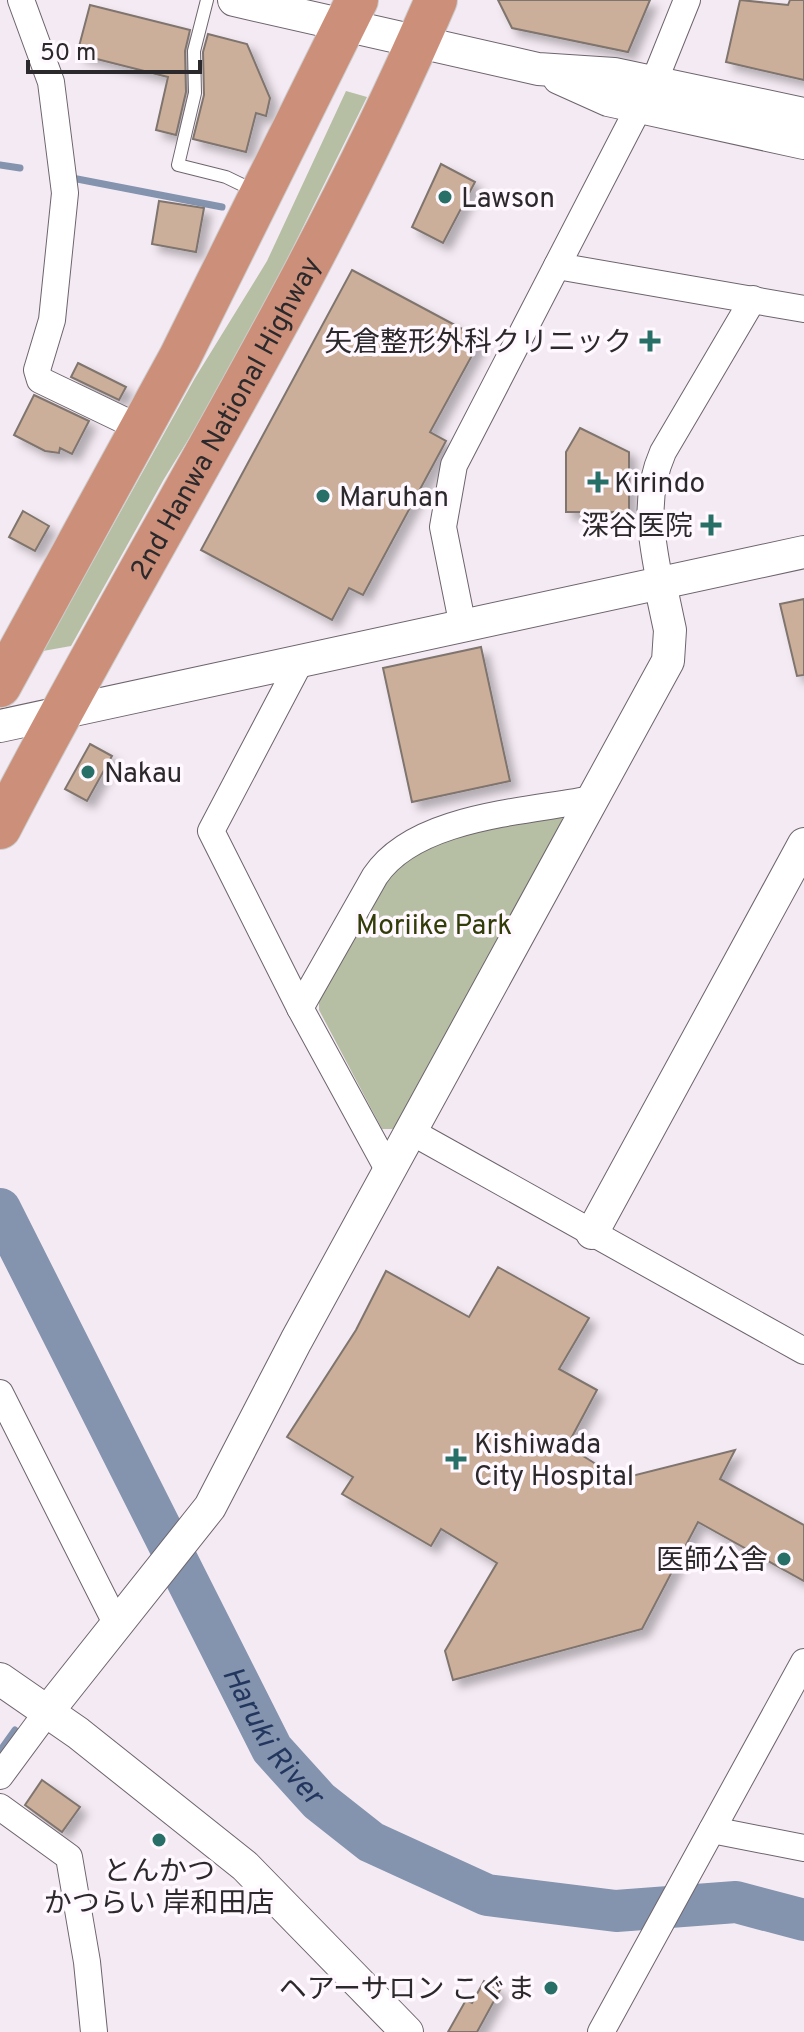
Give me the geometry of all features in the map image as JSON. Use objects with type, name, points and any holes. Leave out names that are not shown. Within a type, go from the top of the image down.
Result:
[{"type":"highway","name":"2nd Hanwa National Highway","points":[[0,828],[220,430],[436,0]]},
{"type":"highway","points":[[0,686],[142,429],[352,13]]},
{"type":"street","points":[[21,0],[51,82],[65,193],[52,320],[37,370],[40,380],[142,429]]},
{"type":"street","points":[[234,0],[352,13],[417,42],[538,69],[614,74],[646,94],[804,143]]},
{"type":"street","points":[[463,627],[443,527],[454,465],[646,94],[687,0]]},
{"type":"street","points":[[646,94],[804,114]]},
{"type":"street","points":[[557,266],[804,309]]},
{"type":"street","points":[[0,1776],[210,1507],[410,1131],[668,661],[670,630],[649,524],[653,475],[753,299]]},
{"type":"street","points":[[0,726],[804,552]]},
{"type":"street","points":[[300,662],[211,831],[300,1008],[389,1171]]},
{"type":"street","points":[[300,1008],[375,876],[388,857],[402,846],[442,828],[592,799]]},
{"type":"street","points":[[592,1233],[804,844]]},
{"type":"street","points":[[410,1131],[804,1351]]},
{"type":"street","points":[[0,1393],[117,1625]]},
{"type":"street","points":[[601,2032],[804,1662]]},
{"type":"street","points":[[0,1679],[48,1711],[245,1866],[407,2032]]},
{"type":"street","points":[[0,1807],[69,1857],[87,1962],[94,2032]]},
{"type":"street","points":[[712,1830],[804,1848]]},
{"type":"lane","points":[[207,0],[194,51],[195,93],[178,165],[226,177],[261,194]]},
{"type":"green space","points":[[346,91],[367,97],[239,357],[164,479],[71,646],[43,651],[195,378],[267,261]]},
{"type":"green space","name":"Moriike Park","points":[[555,812],[562,817],[563,826],[394,1129],[382,1129],[319,1010],[319,998],[377,891],[418,843]]},
{"type":"building","points":[[498,0],[650,0],[628,52],[512,28]]},
{"type":"building","points":[[740,0],[788,5],[790,0],[804,0],[804,80],[726,62]]},
{"type":"building","points":[[90,5],[190,30],[185,51],[186,92],[176,135],[156,130],[168,77],[77,54]]},
{"type":"building","points":[[208,34],[247,44],[270,98],[266,116],[256,113],[246,152],[193,139],[204,95],[203,52]]},
{"type":"building","name":"Lawson","points":[[441,164],[475,182],[443,243],[412,227]]},
{"type":"building","points":[[159,201],[204,208],[196,252],[152,244]]},
{"type":"building","name":"Maruhan","points":[[352,270],[481,339],[430,432],[446,441],[363,595],[349,588],[332,620],[201,550]]},
{"type":"building","points":[[78,363],[126,387],[119,400],[71,377]]},
{"type":"building","points":[[34,395],[89,421],[72,454],[60,448],[59,453],[45,451],[14,435]]},
{"type":"building","name":"Kirindo","points":[[580,428],[629,452],[629,512],[566,512],[566,452]]},
{"type":"building","points":[[23,511],[49,526],[35,551],[9,537]]},
{"type":"building","points":[[804,599],[804,675],[797,676],[780,604]]},
{"type":"building","points":[[481,647],[510,781],[412,802],[383,668]]},
{"type":"building","name":"Nakau","points":[[90,744],[112,756],[87,801],[65,789]]},
{"type":"building","points":[[498,1267],[589,1318],[559,1369],[597,1390],[567,1446],[620,1479],[735,1450],[720,1479],[804,1525],[804,1581],[698,1522],[642,1629],[453,1680],[445,1651],[497,1563],[441,1529],[431,1546],[342,1494],[353,1477],[287,1437],[356,1330],[386,1271],[469,1317]]},
{"type":"building","points":[[42,1780],[80,1807],[62,1832],[25,1805]]},
{"type":"building","points":[[484,1981],[500,1990],[477,2032],[448,2032],[466,2000],[472,2003]]},
{"type":"waterway","points":[[0,165],[20,168]]},
{"type":"waterway","points":[[72,178],[222,207]]},
{"type":"waterway","name":"Haruki River","points":[[0,1209],[272,1749],[319,1801],[371,1842],[487,1895],[616,1911],[736,1902],[804,1920]]},
{"type":"waterway","points":[[0,1751],[15,1730]]},
{"type":"place","name":"Lawson","points":[[445,197]]},
{"type":"place","name":"矢倉整形外科クリニック","points":[[650,341]]},
{"type":"place","name":"Kirindo","points":[[598,482]]},
{"type":"place","name":"Maruhan","points":[[323,496]]},
{"type":"place","name":"深谷医院","points":[[711,525]]},
{"type":"place","name":"Nakau","points":[[88,772]]},
{"type":"place","name":"Kishiwada City Hospital","points":[[456,1459]]},
{"type":"place","name":"医師公舎","points":[[784,1559]]},
{"type":"place","name":"とんかつ かつらい 岸和田店","points":[[159,1840]]},
{"type":"place","name":"ヘアーサロン こぐま","points":[[551,1988]]}]
